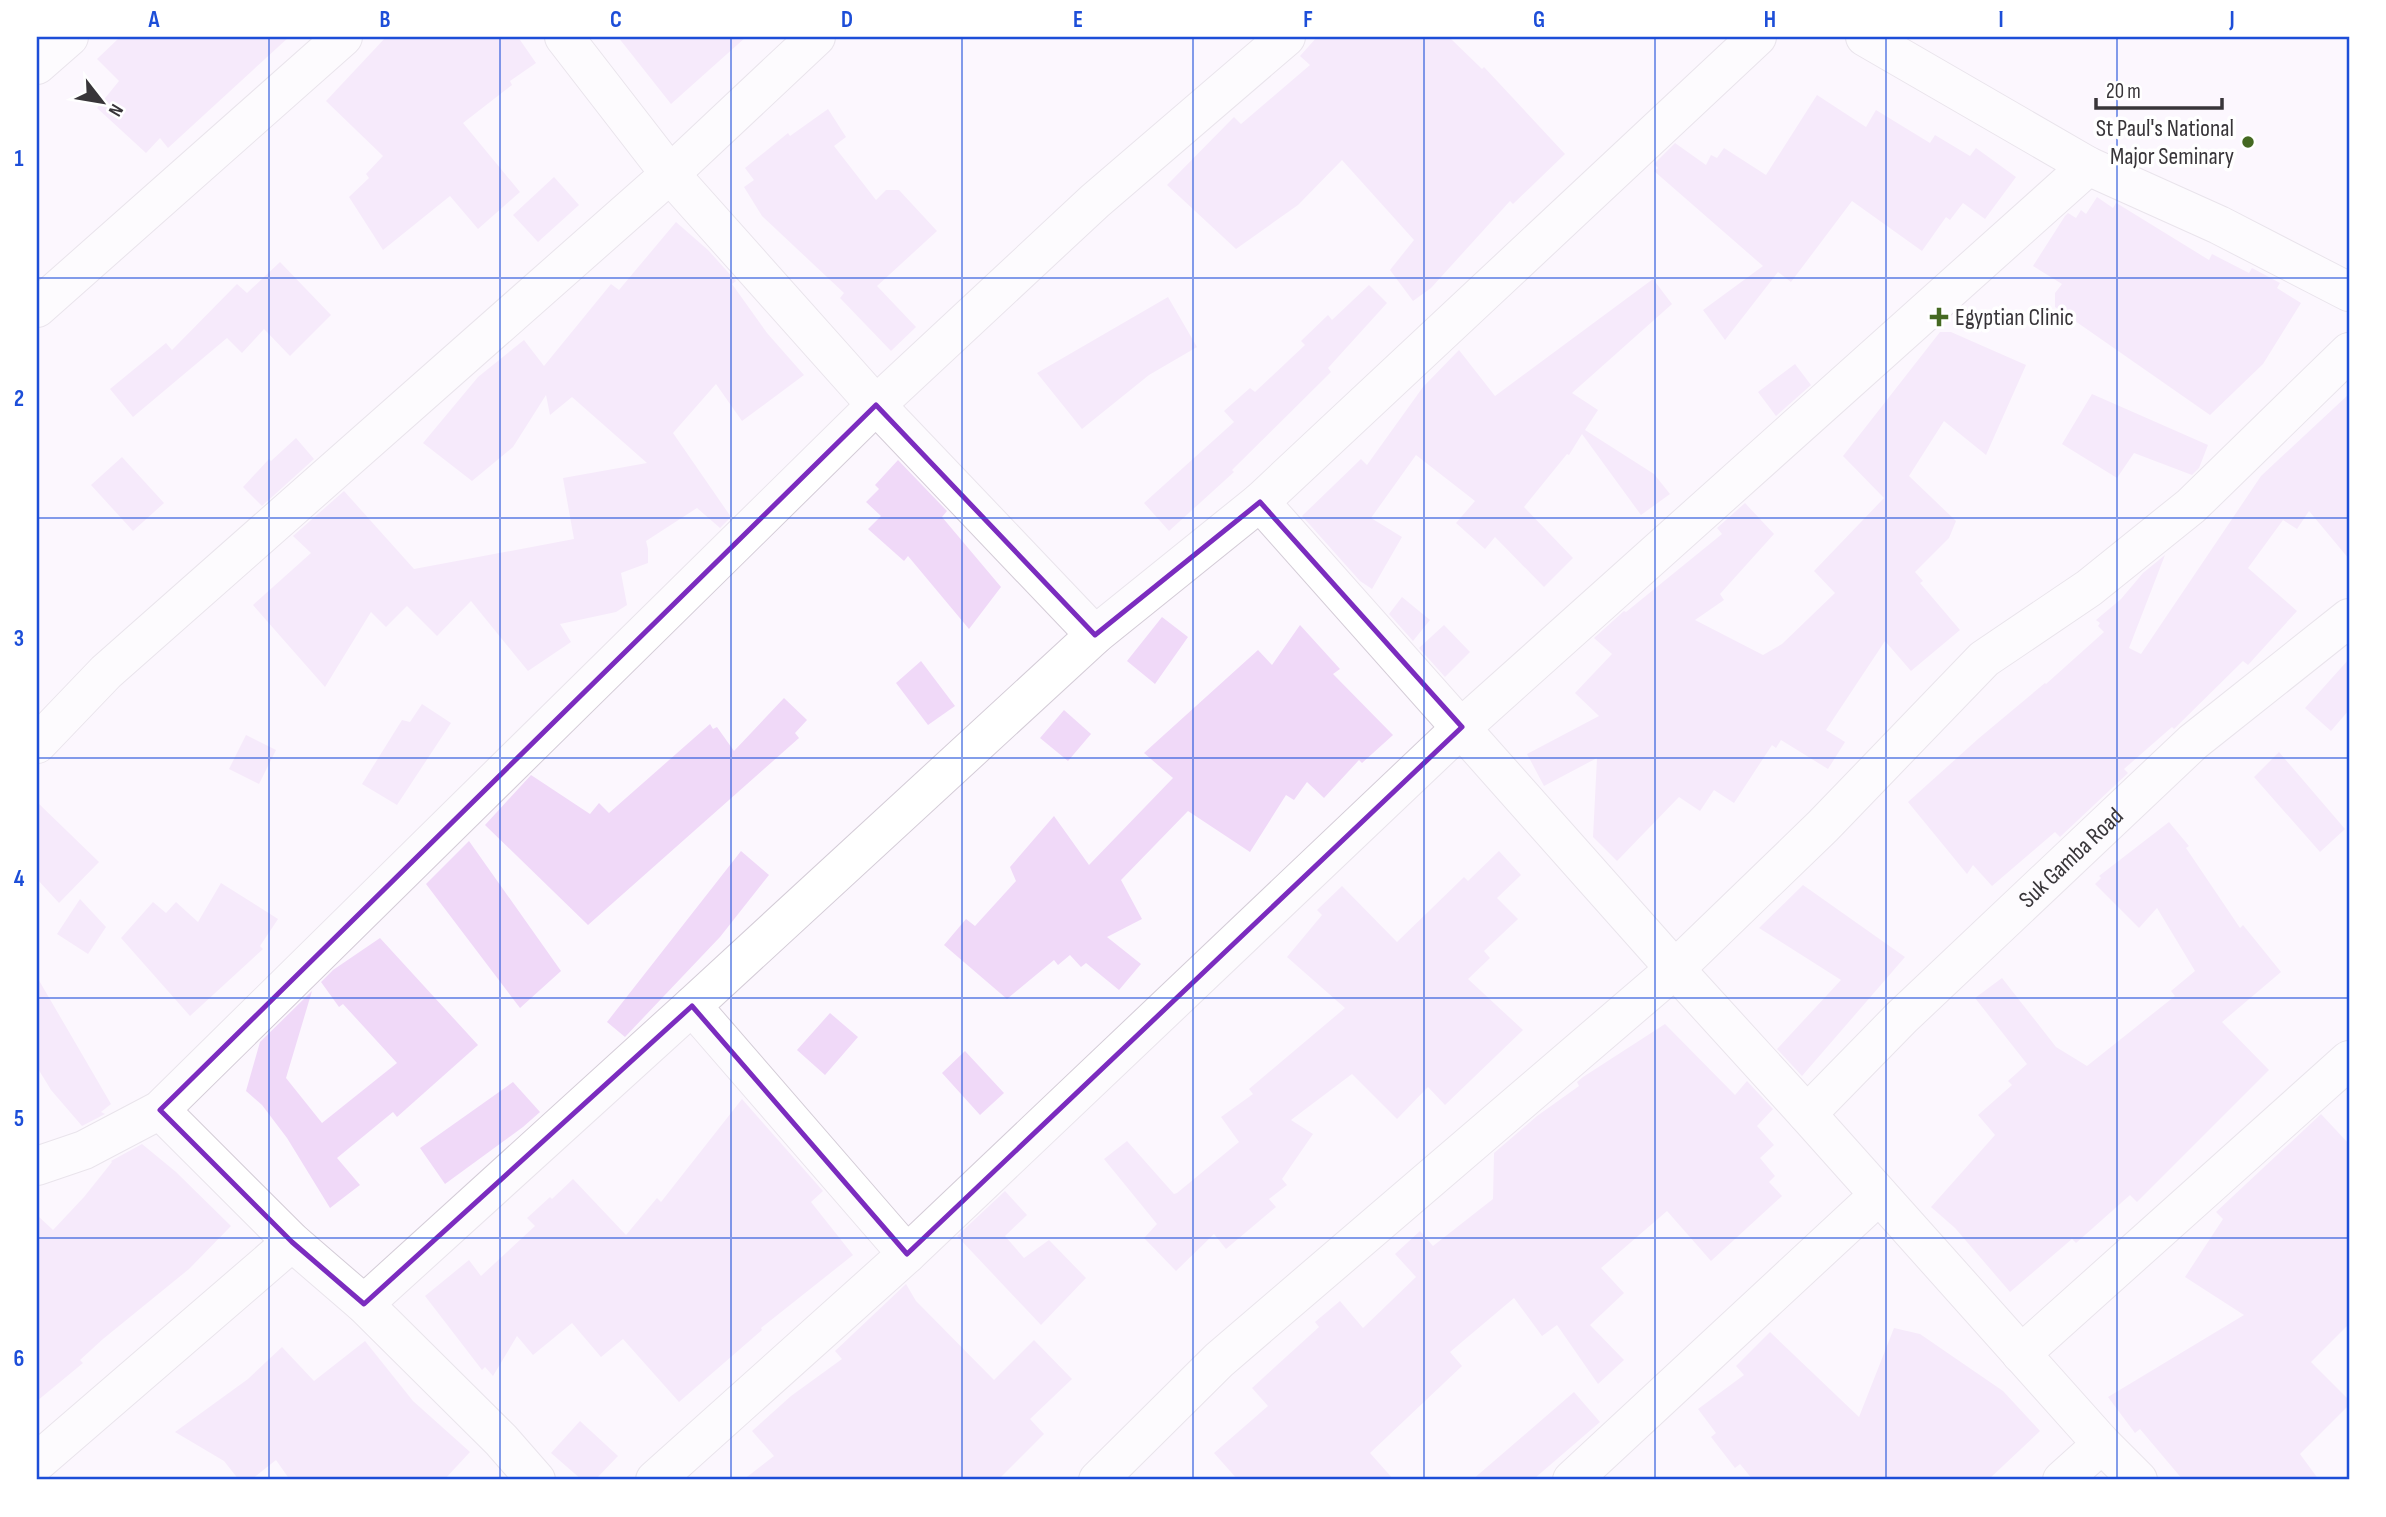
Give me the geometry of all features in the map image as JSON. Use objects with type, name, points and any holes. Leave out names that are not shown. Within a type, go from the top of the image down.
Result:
[{"type":"street","points":[[37,65],[69,37]]},
{"type":"street","points":[[37,308],[343,37]]},
{"type":"street","points":[[564,37],[670,174],[876,405],[1094,635]]},
{"type":"street","points":[[37,744],[106,672],[670,174],[816,37]]},
{"type":"street","points":[[37,1166],[84,1150],[160,1110],[876,405],[1095,201],[1286,37]]},
{"type":"street","points":[[364,1304],[1094,635],[1260,502],[1757,37]]},
{"type":"street","points":[[1865,37],[2088,166],[2219,225],[2349,292]]},
{"type":"street","points":[[655,1480],[907,1254],[1462,727],[2088,166]]},
{"type":"street","points":[[1098,1480],[1219,1360],[1675,970],[1823,826],[1984,659],[2089,588],[2191,506],[2349,352]]},
{"type":"street","points":[[1260,502],[1675,970],[2137,1480]]},
{"type":"street","name":"Suk Gamba Road","points":[[1807,1114],[1921,998],[2193,742],[2349,618]]},
{"type":"street","points":[[692,1006],[907,1254]]},
{"type":"street","points":[[2021,1354],[2349,1060]]},
{"type":"street","points":[[160,1110],[292,1242],[364,1304],[501,1440],[537,1480]]},
{"type":"street","points":[[1572,1480],[1879,1195]]},
{"type":"street","points":[[37,1462],[292,1242]]},
{"type":"street","points":[[2062,1480],[2102,1444]]},
{"type":"highlighted area","points":[[876,405],[1095,635],[1260,502],[1462,727],[907,1254],[692,1006],[364,1304],[292,1242],[160,1110]]},
{"type":"building","points":[[120,37],[289,37],[168,148],[160,138],[146,153],[97,108],[119,81],[97,59]]},
{"type":"building","points":[[386,37],[518,37],[536,63],[510,81],[512,85],[463,123],[520,192],[478,229],[450,196],[383,250],[349,197],[369,178],[366,174],[383,156],[326,101]]},
{"type":"building","points":[[618,37],[746,37],[671,104]]},
{"type":"building","points":[[1317,37],[1449,37],[1482,69],[1484,67],[1565,154],[1513,204],[1510,201],[1431,288],[1413,301],[1390,270],[1414,240],[1342,160],[1298,205],[1236,249],[1167,185],[1234,117],[1241,124],[1310,65],[1300,56]]},
{"type":"building","points":[[1817,95],[1866,127],[1876,110],[1930,143],[1935,135],[1970,156],[1976,148],[2016,177],[1985,219],[1963,203],[1950,220],[1946,217],[1922,251],[1852,201],[1791,282],[1778,272],[1725,340],[1703,310],[1763,266],[1654,171],[1658,168],[1654,164],[1675,143],[1706,165],[1711,155],[1717,158],[1724,148],[1766,175]]},
{"type":"building","points":[[828,109],[846,137],[834,146],[876,200],[886,190],[899,190],[937,231],[877,286],[916,327],[891,351],[840,298],[844,293],[762,216],[744,187],[754,180],[745,168],[788,133],[790,136]]},
{"type":"building","points":[[554,177],[579,205],[538,242],[513,215]]},
{"type":"building","points":[[2097,197],[2113,208],[2118,204],[2209,260],[2212,254],[2249,273],[2252,268],[2280,283],[2277,288],[2301,303],[2263,364],[2210,415],[2055,307],[2055,293],[2062,284],[2033,266],[2065,216],[2068,213],[2076,218],[2081,210],[2086,214]]},
{"type":"building","points":[[676,222],[708,250],[736,281],[732,284],[767,333],[804,375],[742,421],[716,384],[673,433],[731,517],[720,528],[697,508],[646,541],[648,563],[621,573],[627,605],[616,612],[560,624],[571,642],[528,671],[471,601],[437,636],[407,606],[386,627],[371,612],[325,687],[253,605],[311,553],[293,536],[344,491],[414,569],[574,539],[563,478],[647,463],[572,397],[550,415],[546,395],[513,447],[472,481],[423,443],[478,377],[524,340],[544,366],[611,284],[619,290]]},
{"type":"building","points":[[280,262],[331,315],[290,356],[264,329],[242,353],[227,338],[133,417],[110,389],[166,343],[172,350],[237,284],[247,293]]},
{"type":"building","points":[[1653,279],[1672,304],[1572,393],[1598,410],[1585,430],[1654,474],[1670,494],[1641,515],[1582,434],[1569,455],[1567,454],[1524,507],[1573,558],[1544,587],[1495,537],[1485,549],[1456,523],[1475,501],[1416,455],[1371,518],[1402,537],[1372,589],[1360,581],[1302,516],[1361,459],[1367,465],[1423,387],[1459,350],[1495,396]]},
{"type":"building","points":[[1369,285],[1387,303],[1328,368],[1331,372],[1232,470],[1234,472],[1169,531],[1144,503],[1234,422],[1224,411],[1250,388],[1255,392],[1305,345],[1301,341],[1328,315],[1332,320]]},
{"type":"building","points":[[1168,297],[1197,347],[1149,375],[1082,429],[1037,373]]},
{"type":"building","points":[[1940,332],[1951,332],[2026,365],[1986,455],[1944,421],[1909,476],[1956,521],[1949,538],[1915,572],[1923,581],[1920,583],[1960,630],[1911,671],[1885,641],[1826,730],[1845,742],[1828,769],[1781,740],[1776,748],[1772,745],[1734,803],[1714,790],[1700,811],[1679,797],[1617,861],[1593,837],[1597,758],[1544,786],[1527,754],[1599,716],[1575,693],[1612,654],[1594,638],[1722,534],[1717,528],[1745,503],[1774,534],[1720,594],[1724,600],[1695,620],[1763,655],[1782,644],[1835,593],[1814,571],[1884,498],[1843,456]]},
{"type":"building","points":[[1795,364],[1811,385],[1776,416],[1758,392]]},
{"type":"building","points":[[2092,394],[2208,445],[2199,468],[2192,475],[2134,453],[2117,478],[2062,444]]},
{"type":"building","points":[[2349,394],[2349,559],[2309,511],[2297,529],[2283,520],[2248,568],[2297,611],[2248,665],[2243,661],[2174,729],[2172,727],[2124,769],[2128,773],[2060,837],[2055,832],[1992,886],[1973,865],[1967,874],[1908,802],[2104,632],[2096,620],[2165,555],[2129,648],[2141,654],[2261,476]]},
{"type":"building","points":[[296,438],[314,459],[262,506],[243,487],[269,459],[271,461]]},
{"type":"building","points":[[122,457],[164,503],[133,531],[91,485]]},
{"type":"building","points":[[898,460],[947,511],[942,517],[1001,587],[969,629],[908,556],[904,561],[868,529],[881,516],[866,502],[879,489],[875,485]]},
{"type":"building","points":[[1402,597],[1430,620],[1413,641],[1389,614]]},
{"type":"building","points":[[1162,617],[1188,637],[1155,684],[1127,661]]},
{"type":"building","points":[[1300,625],[1340,669],[1333,674],[1393,735],[1362,763],[1359,760],[1324,798],[1307,782],[1294,800],[1286,795],[1250,852],[1188,811],[1121,880],[1142,919],[1107,937],[1141,964],[1119,990],[1086,963],[1081,967],[1070,955],[1058,965],[1054,960],[1007,999],[944,945],[966,919],[975,926],[1016,881],[1010,867],[1054,816],[1089,865],[1173,778],[1144,753],[1258,650],[1272,665]]},
{"type":"building","points":[[1444,625],[1470,652],[1445,677],[1419,648]]},
{"type":"building","points":[[2349,659],[2349,710],[2331,731],[2305,708]]},
{"type":"building","points":[[921,661],[955,706],[928,725],[896,683]]},
{"type":"building","points":[[784,698],[807,720],[795,733],[799,738],[588,925],[485,825],[531,775],[590,814],[599,803],[609,813],[710,724],[713,729],[717,727],[734,751]]},
{"type":"building","points":[[422,704],[451,723],[397,805],[362,784],[402,720],[410,722]]},
{"type":"building","points":[[1064,710],[1091,734],[1068,761],[1040,738]]},
{"type":"building","points":[[246,735],[276,750],[259,784],[229,769]]},
{"type":"building","points":[[2279,752],[2345,829],[2320,852],[2254,777]]},
{"type":"building","points":[[37,802],[99,862],[59,903],[37,879]]},
{"type":"building","points":[[2169,822],[2189,846],[2186,848],[2240,928],[2243,925],[2281,972],[2222,1022],[2269,1070],[2137,1202],[2130,1195],[2076,1243],[2072,1239],[2010,1292],[1955,1228],[1931,1207],[1995,1135],[1978,1115],[2012,1085],[2008,1081],[2027,1064],[1975,998],[2002,978],[2056,1047],[2087,1066],[2175,996],[2171,991],[2195,971],[2157,908],[2139,928],[2095,884],[2101,878],[2099,876]]},
{"type":"building","points":[[469,841],[561,971],[520,1008],[426,884]]},
{"type":"building","points":[[741,851],[769,875],[720,937],[625,1037],[607,1022]]},
{"type":"building","points":[[1499,851],[1521,875],[1497,898],[1518,919],[1484,951],[1490,958],[1468,979],[1523,1030],[1445,1105],[1428,1087],[1397,1119],[1352,1074],[1291,1120],[1313,1134],[1282,1179],[1287,1185],[1269,1199],[1276,1207],[1226,1249],[1214,1234],[1176,1271],[1144,1238],[1157,1224],[1104,1159],[1127,1141],[1174,1194],[1177,1193],[1239,1142],[1221,1117],[1253,1094],[1249,1089],[1345,1008],[1287,957],[1322,915],[1317,910],[1342,886],[1397,942],[1464,877],[1468,881]]},
{"type":"building","points":[[221,883],[278,919],[260,946],[263,949],[190,1016],[121,938],[153,902],[166,913],[176,902],[198,922]]},
{"type":"building","points":[[1803,885],[1905,957],[1802,1076],[1777,1049],[1841,980],[1759,928]]},
{"type":"building","points":[[80,899],[106,927],[88,954],[57,934]]},
{"type":"building","points":[[380,938],[478,1045],[397,1117],[393,1112],[337,1158],[360,1185],[330,1208],[287,1138],[262,1105],[246,1091],[260,1042],[312,991],[286,1078],[322,1123],[397,1063],[343,1004],[339,1007],[321,982],[333,970]]},
{"type":"building","points":[[37,977],[111,1104],[101,1112],[105,1114],[82,1126],[51,1090],[37,1067]]},
{"type":"building","points":[[830,1013],[858,1037],[825,1075],[797,1050]]},
{"type":"building","points":[[1665,1024],[1735,1095],[1747,1081],[1773,1109],[1757,1126],[1774,1145],[1760,1158],[1775,1176],[1769,1182],[1782,1196],[1711,1261],[1667,1211],[1601,1268],[1624,1293],[1590,1325],[1624,1360],[1598,1384],[1557,1325],[1542,1336],[1514,1298],[1450,1352],[1462,1366],[1370,1453],[1394,1480],[1238,1480],[1214,1453],[1268,1406],[1252,1388],[1319,1327],[1315,1322],[1340,1301],[1363,1328],[1416,1277],[1395,1254],[1420,1231],[1433,1246],[1493,1199],[1494,1153],[1537,1116],[1579,1086],[1577,1082],[1583,1077]]},
{"type":"building","points":[[965,1051],[1004,1093],[980,1115],[942,1073]]},
{"type":"building","points":[[513,1082],[540,1112],[445,1184],[420,1148]]},
{"type":"building","points":[[742,1099],[823,1191],[811,1202],[853,1255],[761,1328],[762,1330],[679,1402],[623,1339],[601,1357],[572,1323],[533,1355],[517,1336],[493,1376],[485,1367],[482,1370],[425,1296],[469,1260],[481,1276],[535,1226],[527,1218],[573,1179],[626,1235],[657,1198],[661,1202]]},
{"type":"building","points":[[2321,1114],[2349,1144],[2349,1324],[2311,1362],[2349,1400],[2349,1405],[2300,1454],[2319,1480],[2183,1480],[2140,1429],[2135,1433],[2108,1397],[2244,1315],[2185,1277],[2223,1219],[2216,1212]]},
{"type":"building","points":[[142,1144],[176,1172],[231,1226],[189,1269],[103,1339],[80,1360],[83,1363],[37,1401],[37,1215],[53,1230],[84,1197],[111,1161]]},
{"type":"building","points":[[1005,1191],[1027,1215],[1005,1236],[1024,1258],[1049,1240],[1086,1278],[1041,1325],[957,1236]]},
{"type":"building","points":[[906,1284],[916,1301],[994,1380],[1034,1340],[1072,1379],[1030,1419],[1044,1434],[998,1480],[743,1480],[774,1456],[752,1431],[791,1396],[842,1359],[835,1351]]},
{"type":"building","points":[[1894,1328],[1920,1334],[2003,1391],[2040,1431],[1988,1480],[1753,1480],[1740,1464],[1735,1468],[1711,1437],[1716,1433],[1698,1409],[1744,1375],[1736,1366],[1770,1332],[1859,1417]]},
{"type":"building","points":[[365,1341],[413,1401],[470,1452],[444,1480],[290,1480],[276,1460],[251,1480],[239,1480],[224,1461],[175,1432],[248,1379],[282,1347],[314,1381]]},
{"type":"building","points":[[1574,1392],[1600,1422],[1535,1478],[1472,1480]]},
{"type":"building","points":[[580,1421],[618,1456],[595,1480],[582,1480],[551,1453]]},
{"type":"place","name":"St Paul's National Major Seminary","points":[[2248,142]]},
{"type":"place","name":"Egyptian Clinic","points":[[1939,317]]}]
